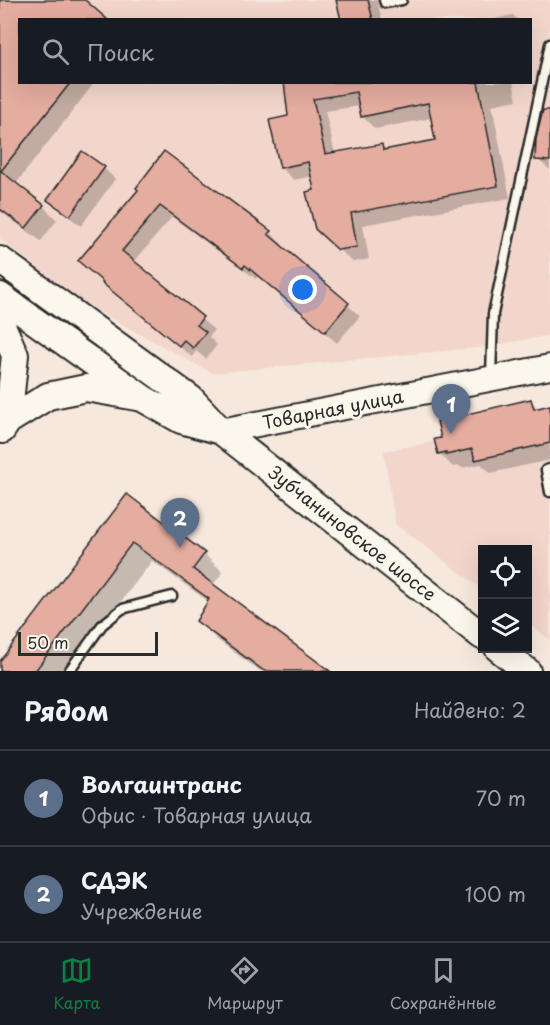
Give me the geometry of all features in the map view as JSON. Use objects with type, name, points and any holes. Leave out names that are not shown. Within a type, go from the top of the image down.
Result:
[{"type":"main road","name":"Зубчаниновское шоссе","points":[[0,260],[191,399],[221,431],[478,632]]},
{"type":"main road","name":"Зубчаниновское шоссе","points":[[0,296],[144,399],[181,420],[221,431]]},
{"type":"main road","points":[[0,321],[15,356],[4,427]]},
{"type":"main road","points":[[0,363],[10,393]]},
{"type":"main road","points":[[4,427],[48,396],[86,388],[144,399]]},
{"type":"main road","points":[[504,653],[527,671]]},
{"type":"street","name":"Товарная улица","points":[[221,431],[550,367]]},
{"type":"lane","points":[[384,0],[385,3],[402,0]]},
{"type":"lane","points":[[490,379],[493,314],[550,44]]},
{"type":"lane","points":[[550,469],[546,470],[550,492]]},
{"type":"lane","points":[[69,671],[102,625],[122,609],[172,596]]},
{"type":"shaded area","points":[[0,0],[550,0],[550,335],[486,347],[212,373],[90,307],[0,239]]},
{"type":"shaded area","points":[[550,420],[550,640],[532,626],[532,545],[478,545],[478,586],[395,524],[384,451]]},
{"type":"building","points":[[0,0],[85,0],[106,18],[18,18],[18,84],[69,84],[1,171],[44,205],[26,228],[0,209]]},
{"type":"building","points":[[336,0],[368,0],[372,18],[340,18]]},
{"type":"building","points":[[284,84],[478,84],[498,186],[351,213],[357,247],[338,250],[315,229],[306,192],[314,190],[308,162],[280,168],[269,120],[288,116]],"holes":[[[356,92],[361,117],[428,103],[435,140],[383,150],[382,144],[325,154],[313,99]]]},
{"type":"building","points":[[543,110],[550,110],[550,161],[535,160],[536,139]]},
{"type":"building","points":[[82,151],[105,167],[70,216],[47,200]]},
{"type":"building","points":[[164,151],[271,231],[268,234],[349,303],[325,332],[245,265],[243,268],[160,206],[122,251],[203,317],[197,325],[206,332],[193,348],[184,340],[179,346],[78,261],[138,190],[136,188]]},
{"type":"building","points":[[531,399],[534,409],[550,405],[550,443],[475,460],[472,449],[446,455],[446,452],[438,454],[434,439],[441,438],[437,421]]},
{"type":"building","points":[[127,494],[205,553],[193,569],[330,671],[264,671],[196,621],[209,599],[132,543],[35,671],[0,671],[0,661]]},
{"type":"place","name":"Волгаинтранс","points":[[451,434]]},
{"type":"place","name":"СДЭК","points":[[180,548]]}]
